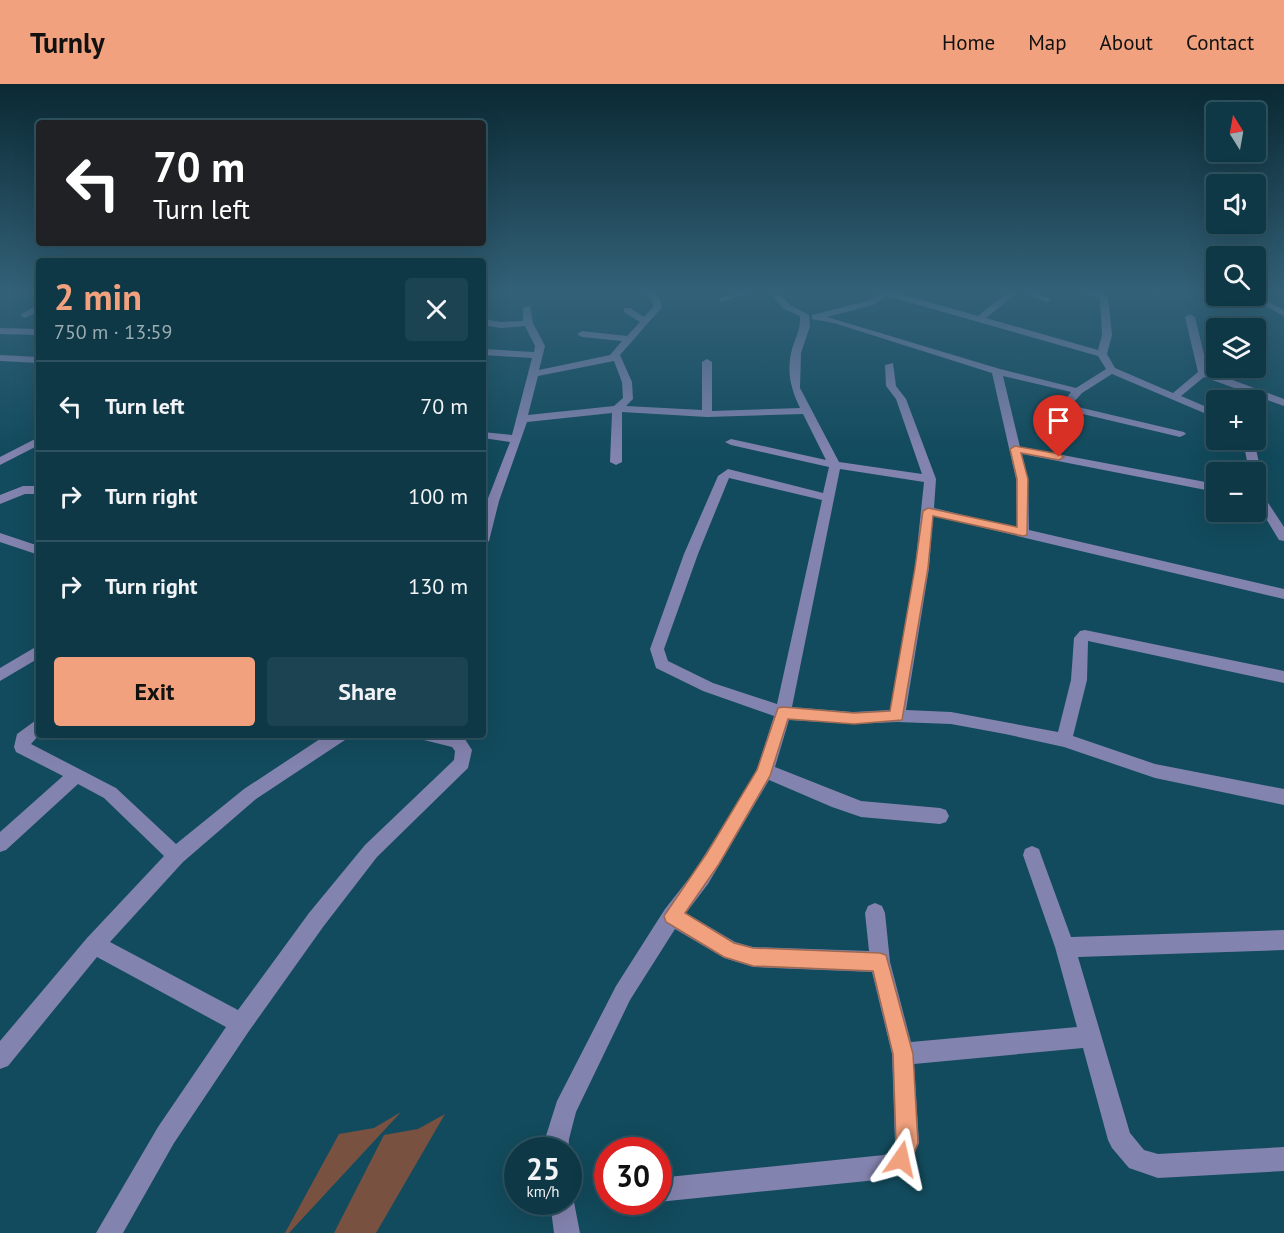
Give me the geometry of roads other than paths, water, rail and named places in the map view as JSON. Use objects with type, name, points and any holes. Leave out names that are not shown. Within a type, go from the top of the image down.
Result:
[{"type":"street","points":[[486,516],[488,499],[517,439],[540,347]]},
{"type":"street","points":[[616,462],[617,410],[628,399],[629,391],[615,355],[623,347]]},
{"type":"street","points":[[558,1137],[565,1109],[623,993],[672,916],[707,868],[765,771],[783,712],[836,465],[805,411],[795,388],[798,347]]},
{"type":"street","points":[[918,347],[997,371],[1078,391]]},
{"type":"street","points":[[1077,347],[1102,354],[1111,370],[1206,410]]},
{"type":"street","points":[[1102,354],[1104,347]]},
{"type":"street","points":[[1197,347],[1203,373]]},
{"type":"street","points":[[486,352],[536,355]]},
{"type":"street","points":[[533,374],[617,357]]},
{"type":"street","points":[[0,358],[36,360]]},
{"type":"street","points":[[707,362],[707,414]]},
{"type":"street","points":[[890,365],[891,386],[901,399],[930,479],[922,568],[897,716]]},
{"type":"street","points":[[1111,370],[1078,391],[1067,404],[1074,409],[1180,434]]},
{"type":"street","points":[[997,371],[1022,479],[1023,532]]},
{"type":"street","points":[[1175,396],[1203,373]]},
{"type":"street","points":[[1203,373],[1284,403]]},
{"type":"street","points":[[523,418],[617,410],[707,414],[805,411]]},
{"type":"street","points":[[486,435],[517,439]]},
{"type":"street","points":[[731,441],[836,465],[930,479]]},
{"type":"street","points":[[0,462],[36,442]]},
{"type":"street","points":[[1015,449],[1206,486]]},
{"type":"street","points":[[829,498],[728,473],[724,476],[691,554],[657,649],[661,664],[708,687],[783,712],[854,718],[897,716],[951,718],[1005,727],[1064,740],[1155,771],[1284,797]]},
{"type":"street","points":[[0,500],[23,490],[36,490]]},
{"type":"street","points":[[1266,510],[1284,537]]},
{"type":"street","points":[[928,511],[1284,594]]},
{"type":"street","points":[[0,537],[36,550]]},
{"type":"street","points":[[1064,740],[1079,680],[1081,638],[1085,635],[1284,677]]},
{"type":"street","points":[[0,675],[36,653]]},
{"type":"street","points":[[36,728],[23,739],[22,747],[110,793],[176,856]]},
{"type":"street","points":[[0,1058],[94,945],[176,856],[250,794],[334,738]]},
{"type":"street","points":[[110,1233],[166,1135],[316,920],[371,850],[462,763],[464,750],[458,741],[444,738]]},
{"type":"street","points":[[765,771],[838,802],[861,809],[940,816]]},
{"type":"street","points":[[0,844],[75,776]]},
{"type":"street","points":[[1032,855],[1065,947],[1120,1140],[1137,1160],[1158,1166],[1284,1159]]},
{"type":"street","points":[[672,1189],[887,1167],[901,1159],[907,1143],[903,1054],[880,962],[875,913]]},
{"type":"street","points":[[672,916],[731,951],[753,957],[880,962]]},
{"type":"street","points":[[1065,947],[1284,940]]},
{"type":"street","points":[[94,945],[242,1023]]},
{"type":"street","points":[[903,1054],[1091,1036]]},
{"type":"street","points":[[564,1215],[567,1233]]}]
